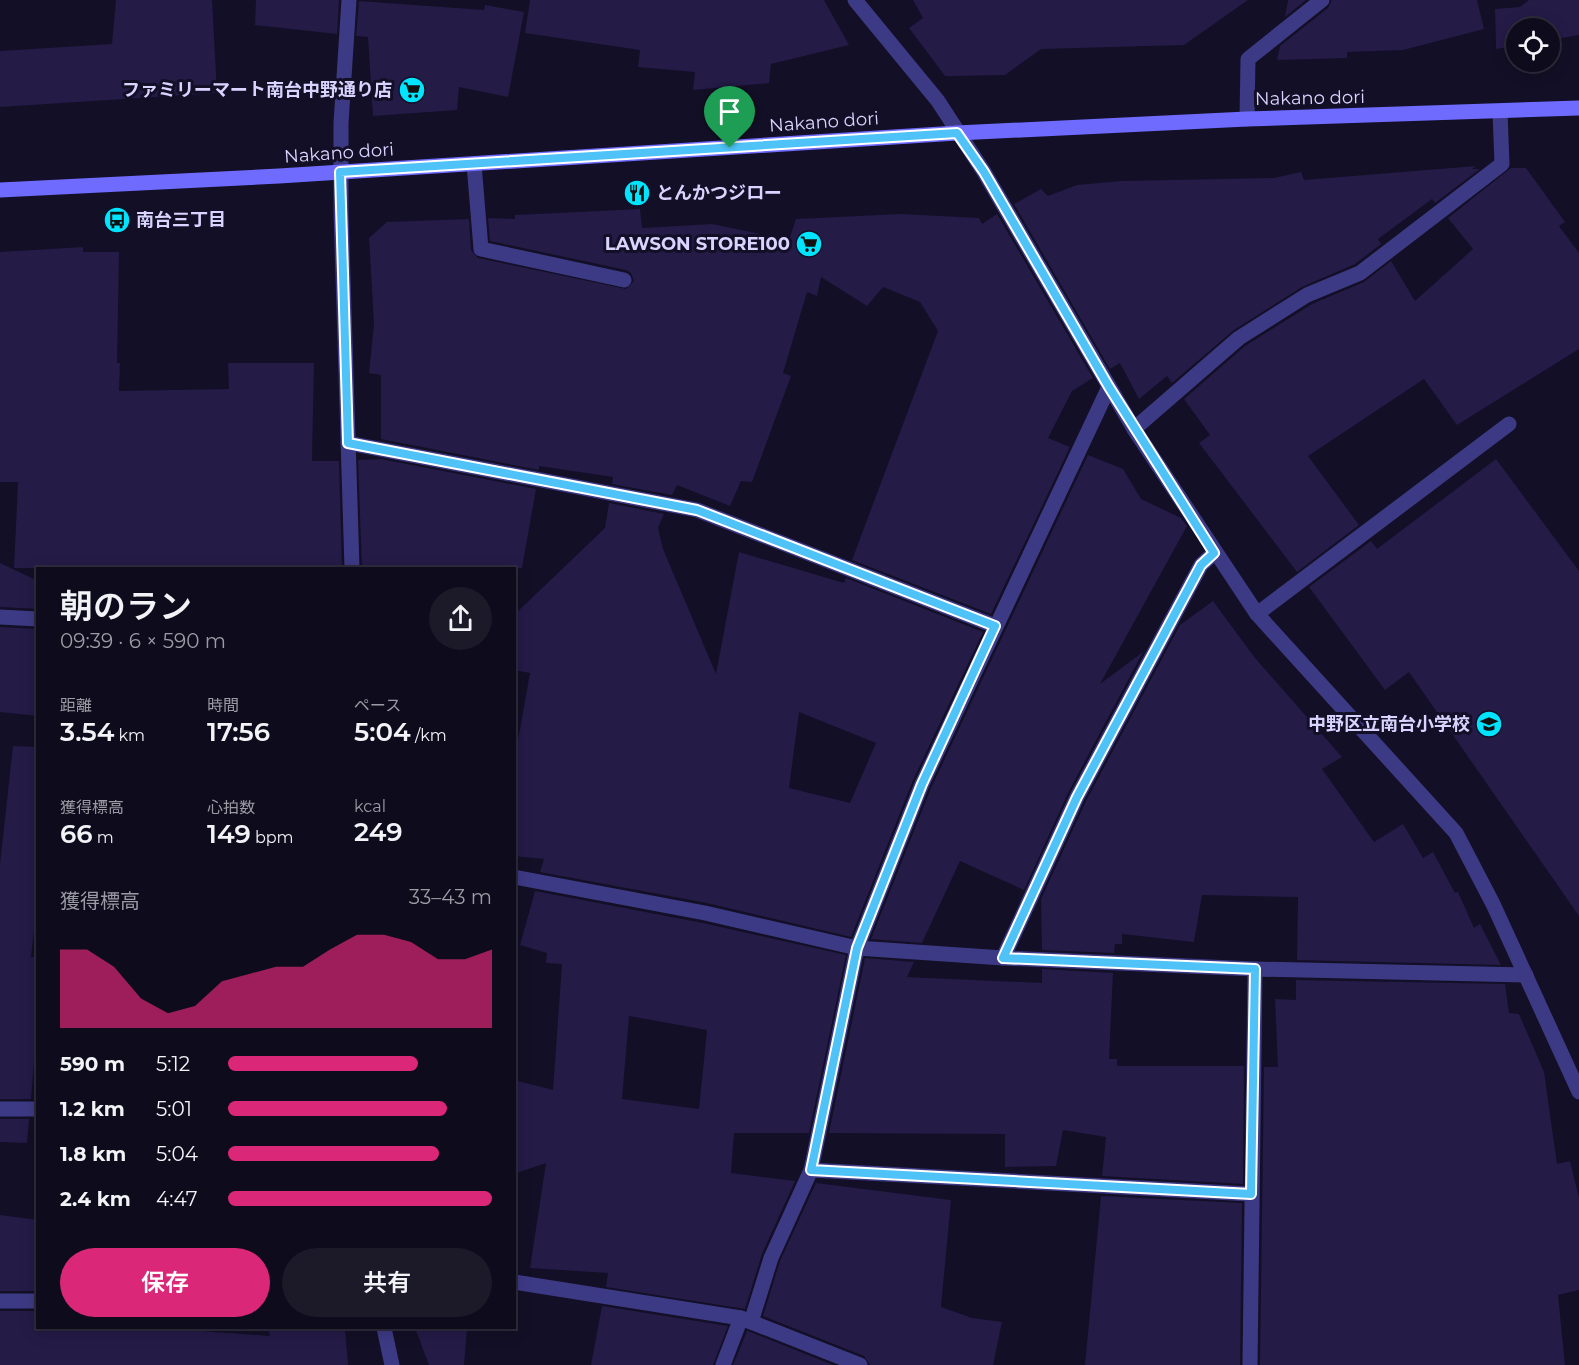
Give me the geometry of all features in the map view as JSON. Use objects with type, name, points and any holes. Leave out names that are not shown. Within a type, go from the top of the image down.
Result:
[{"type":"main road","name":"Nakano dori","points":[[0,190],[340,172],[957,133],[1247,119],[1579,108]]},
{"type":"street","points":[[349,0],[340,172],[352,567]]},
{"type":"street","points":[[855,0],[938,101],[984,172],[1134,429],[1214,553],[1257,614],[1456,833],[1526,975],[1579,1092]]},
{"type":"street","points":[[1247,119],[1248,59],[1323,0]]},
{"type":"street","points":[[1134,429],[1239,338],[1307,295],[1360,273],[1502,164],[1500,112]]},
{"type":"street","points":[[474,164],[481,249],[624,280]]},
{"type":"street","points":[[723,1365],[746,1320],[811,1170],[857,948],[922,784],[1109,387]]},
{"type":"street","points":[[1257,614],[1509,424]]},
{"type":"street","points":[[348,443],[697,510],[995,626]]},
{"type":"street","points":[[1003,958],[1077,797],[1201,565],[1214,553]]},
{"type":"street","points":[[0,617],[36,619]]},
{"type":"street","points":[[516,878],[705,913],[857,948],[1003,958],[1255,969],[1526,975]]},
{"type":"street","points":[[1250,1365],[1255,969]]},
{"type":"street","points":[[0,1109],[36,1109]]},
{"type":"street","points":[[811,1170],[1251,1194]]},
{"type":"street","points":[[516,1282],[746,1320],[860,1365]]},
{"type":"street","points":[[0,1301],[36,1301]]},
{"type":"street","points":[[384,1329],[392,1365]]},
{"type":"building","points":[[116,0],[212,0],[217,93],[0,107],[0,51],[112,44]]},
{"type":"building","points":[[256,0],[339,0],[337,34],[255,25]]},
{"type":"building","points":[[530,0],[824,0],[849,45],[771,64],[769,83],[693,90],[695,72],[638,67],[640,50],[525,33]]},
{"type":"building","points":[[913,0],[1248,0],[1184,45],[1041,49],[1005,75],[945,76],[909,28],[923,18]]},
{"type":"building","points":[[1288,0],[1306,0],[1285,17]]},
{"type":"building","points":[[1332,0],[1477,0],[1484,29],[1403,50],[1347,52],[1347,58],[1277,60],[1280,46],[1328,8]]},
{"type":"building","points":[[1529,0],[1579,0],[1579,35],[1560,38],[1560,18],[1506,18],[1506,48],[1496,49],[1495,9],[1520,7]]},
{"type":"building","points":[[359,1],[484,10],[485,5],[524,12],[508,97],[459,87],[457,110],[373,116],[368,37],[356,36]]},
{"type":"building","points":[[1476,166],[1472,169],[1480,169],[1435,203],[1432,199],[1378,239],[1381,244],[1355,264],[1302,287],[1234,330],[1172,383],[1167,376],[1139,399],[1120,363],[1110,369],[1014,204],[1041,189],[1048,196],[1077,185],[1121,181],[1274,178],[1301,172],[1304,180]]},
{"type":"building","points":[[1511,168],[1526,168],[1565,222],[1559,226],[1579,253],[1579,349],[1457,425],[1424,379],[1308,456],[1359,525],[1297,572],[1199,443],[1210,435],[1184,399],[1245,346],[1312,304],[1364,282],[1391,261],[1415,301],[1473,249],[1448,218]]},
{"type":"building","points":[[640,209],[642,228],[712,224],[789,240],[796,219],[901,214],[979,218],[982,224],[997,214],[1093,378],[1072,391],[1048,438],[1070,447],[991,614],[852,560],[938,331],[920,302],[883,287],[867,306],[821,277],[817,296],[807,292],[783,373],[791,376],[752,482],[741,481],[730,506],[677,485],[672,495],[612,484],[613,477],[539,466],[539,470],[381,439],[381,375],[369,373],[374,324],[369,238],[387,222],[469,219],[471,250],[478,258],[626,289],[634,281],[631,273],[626,270],[490,241],[488,218],[515,219],[515,215]]},
{"type":"building","points":[[83,247],[83,252],[119,252],[117,363],[120,363],[119,391],[229,389],[228,363],[314,363],[312,461],[339,461],[342,567],[14,568],[18,482],[0,482],[0,252]]},
{"type":"building","points":[[1088,455],[1123,469],[1141,499],[1181,518],[1187,526],[1100,684],[1143,652],[1068,793],[1024,890],[960,861],[922,943],[871,939],[931,788]]},
{"type":"building","points":[[381,459],[536,489],[522,568],[362,567],[358,460]]},
{"type":"building","name":"中野区立南台小学校","points":[[1496,459],[1579,571],[1579,916],[1409,672],[1385,690],[1309,587],[1371,541],[1377,549]]},
{"type":"building","points":[[609,503],[664,514],[658,528],[663,549],[716,674],[739,552],[844,583],[846,578],[983,632],[913,780],[851,937],[707,903],[540,872],[544,859],[516,856],[516,752],[530,673],[516,670],[516,613],[605,528]],"holes":[[[799,712],[876,743],[850,803],[789,788]]]},
{"type":"building","points":[[0,563],[36,580],[36,609],[0,607]]},
{"type":"building","points":[[1213,601],[1255,658],[1342,757],[1322,769],[1374,842],[1403,824],[1423,858],[1433,852],[1455,893],[1458,892],[1474,928],[1480,924],[1501,965],[1297,960],[1298,897],[1202,895],[1194,942],[1122,934],[1122,944],[1115,944],[1114,953],[1042,950],[1041,899],[1086,801],[1180,625]]},
{"type":"building","points":[[0,627],[36,629],[36,716],[0,712]]},
{"type":"building","points":[[13,746],[36,747],[36,913],[31,957],[36,957],[36,1036],[31,1099],[0,1099],[0,864]]},
{"type":"building","points":[[535,891],[703,923],[846,955],[809,1133],[734,1133],[731,1173],[795,1181],[762,1254],[745,1309],[606,1287],[608,1273],[530,1268],[546,1163],[516,1173],[516,1081],[553,1090],[562,964],[546,963],[547,953],[520,945]],"holes":[[[629,1016],[707,1030],[699,1109],[622,1099]]]},
{"type":"building","points":[[865,958],[914,962],[907,977],[1042,983],[1042,969],[1113,973],[1109,1059],[1117,1059],[1117,1066],[1244,1066],[1243,1184],[1102,1176],[1106,1137],[1063,1130],[1056,1166],[1005,1167],[1005,1134],[829,1133]]},
{"type":"building","points":[[1296,980],[1505,984],[1509,1013],[1519,1014],[1544,1072],[1557,1164],[1570,1161],[1579,1198],[1579,1290],[1558,1295],[1565,1365],[1260,1365],[1264,1067],[1278,1067],[1275,999],[1296,1000]]},
{"type":"building","points":[[0,1119],[29,1119],[27,1143],[0,1142]]},
{"type":"building","points":[[816,1183],[951,1200],[941,1307],[972,1318],[1002,1322],[993,1365],[870,1365],[864,1356],[763,1316],[780,1261]]},
{"type":"building","points":[[1101,1196],[1242,1203],[1240,1365],[1085,1365]]},
{"type":"building","points":[[0,1215],[36,1220],[36,1291],[0,1291]]},
{"type":"building","points":[[602,1306],[728,1326],[713,1365],[591,1365]]},
{"type":"building","points":[[0,1311],[36,1311],[36,1329],[174,1329],[270,1336],[269,1331],[345,1329],[348,1365],[0,1365]]},
{"type":"building","points":[[415,1329],[467,1329],[464,1365],[429,1365]]},
{"type":"building","points":[[748,1331],[833,1365],[733,1365]]},
{"type":"place","name":"ファミリーマート南台中野通り店","points":[[412,90]]},
{"type":"place","name":"とんかつジロー","points":[[637,193]]},
{"type":"place","name":"南台三丁目","points":[[117,220]]},
{"type":"place","name":"LAWSON STORE100","points":[[809,244]]},
{"type":"place","name":"中野区立南台小学校","points":[[1489,724]]},
{"type":"route","points":[[957,133],[984,172],[1134,429],[1214,553],[1201,565],[1077,797],[1003,958],[1255,969],[1251,1194],[811,1170],[857,948],[922,784],[995,626],[697,510],[348,443],[340,172],[730,148],[957,133]]}]
